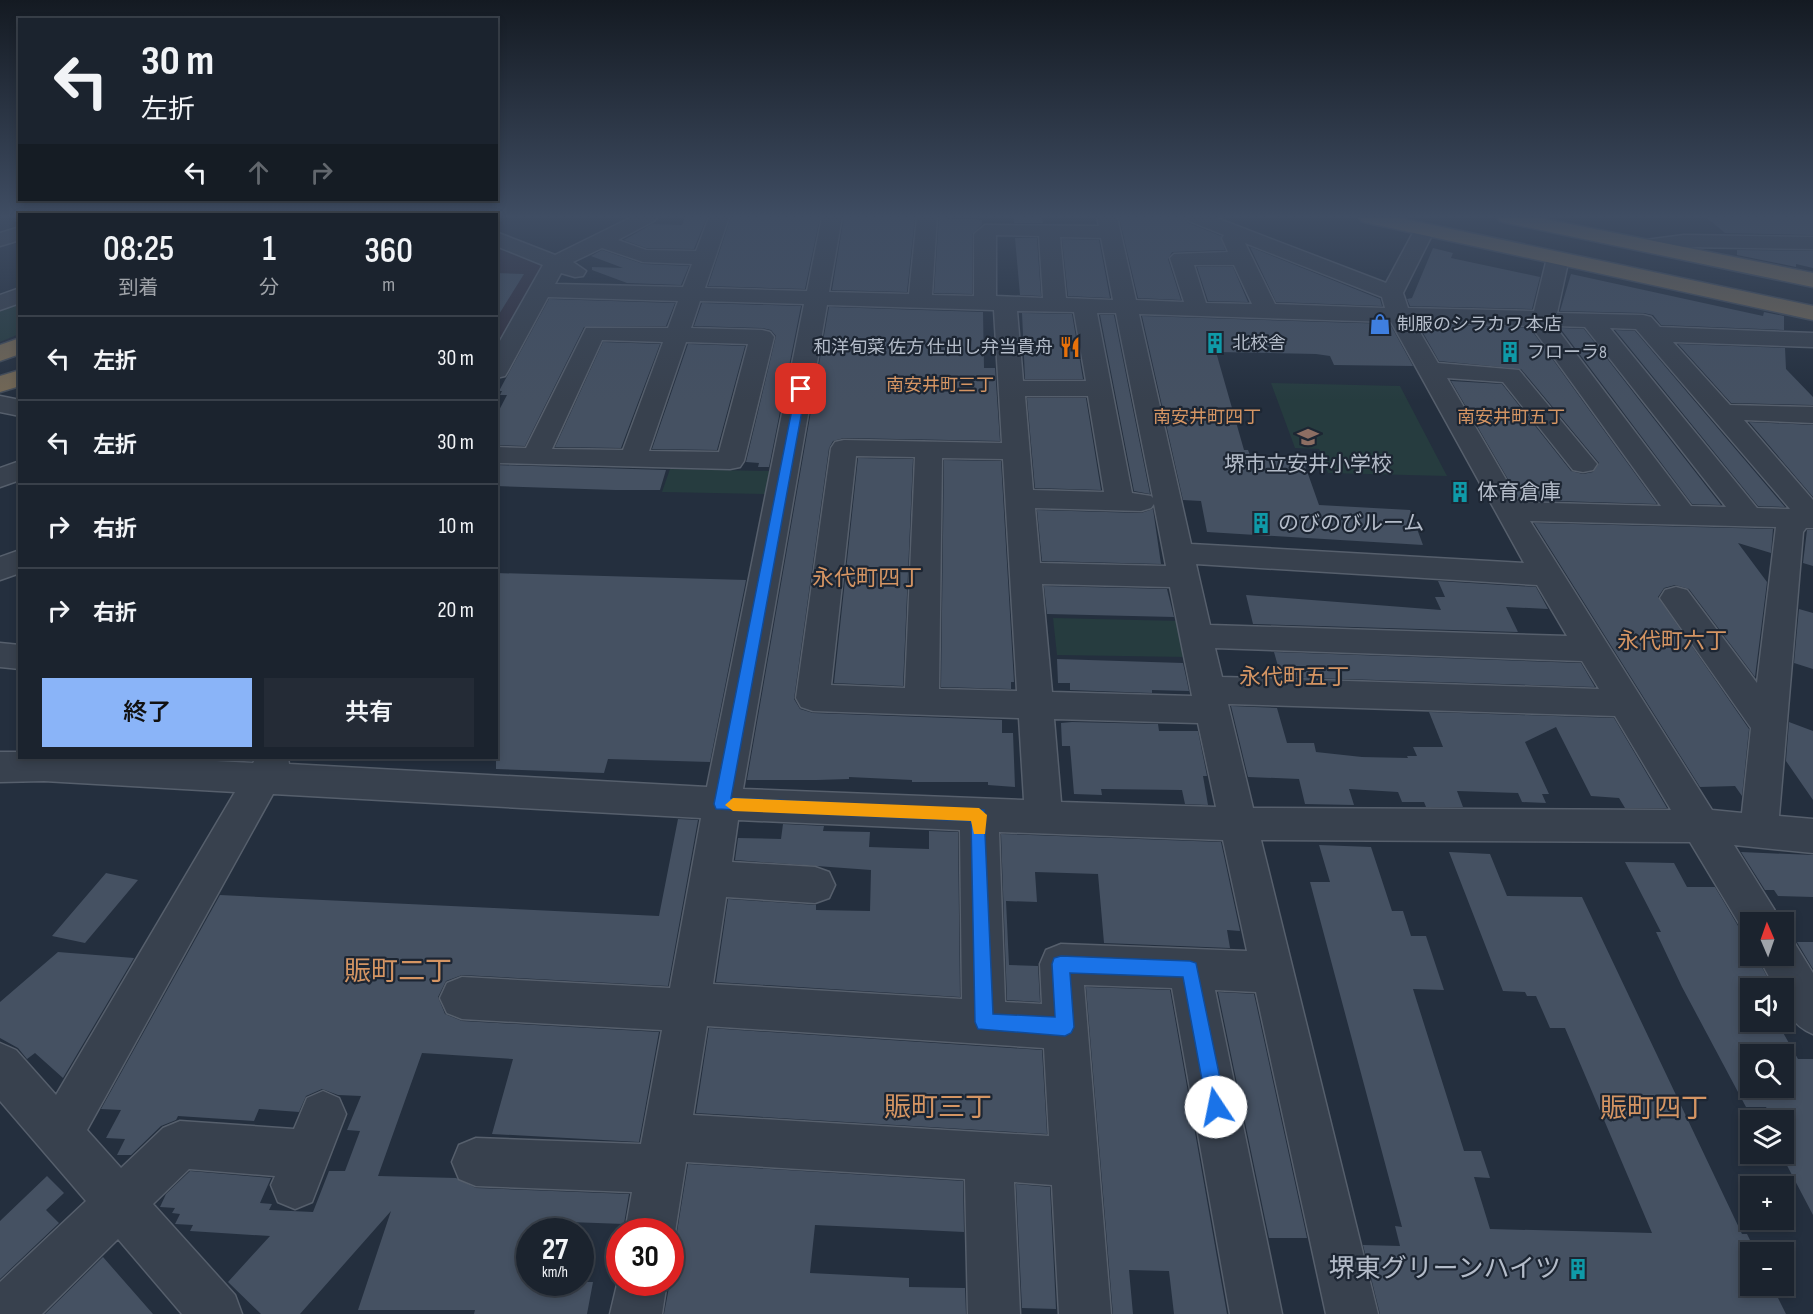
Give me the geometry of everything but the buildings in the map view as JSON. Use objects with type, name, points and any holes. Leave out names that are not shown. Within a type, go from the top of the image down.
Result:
[{"type":"highway","points":[[1652,278],[1813,313]]},
{"type":"highway","points":[[1698,278],[1813,302]]},
{"type":"highway","points":[[1757,278],[1813,291]]},
{"type":"highway","points":[[0,346],[18,339]]},
{"type":"highway","points":[[0,354],[18,346]]},
{"type":"highway","points":[[0,358],[18,351]]},
{"type":"highway","points":[[0,366],[18,359]]},
{"type":"highway","points":[[0,372],[18,364]]},
{"type":"highway","points":[[0,383],[18,376]]},
{"type":"street","points":[[498,367],[547,278]]},
{"type":"street","points":[[591,278],[624,292]]},
{"type":"street","points":[[633,459],[696,278]]},
{"type":"street","points":[[652,1218],[722,804],[822,278]]},
{"type":"street","points":[[920,300],[922,278]]},
{"type":"street","points":[[991,278],[1011,388],[1044,817]]},
{"type":"street","points":[[1053,278],[1055,304]]},
{"type":"street","points":[[1119,278],[1210,700],[1352,1314]]},
{"type":"street","points":[[1188,278],[1197,308]]},
{"type":"street","points":[[1251,278],[1266,310]]},
{"type":"street","points":[[1340,278],[1395,303],[1430,370],[1546,575],[1754,912]]},
{"type":"street","points":[[1395,303],[1405,278]]},
{"type":"street","points":[[1540,318],[1552,278]]},
{"type":"street","points":[[541,290],[1266,310],[1395,303],[1540,318],[1591,320],[1649,328],[1813,340]]},
{"type":"street","points":[[0,303],[18,296]]},
{"type":"street","points":[[1084,305],[1120,502]]},
{"type":"street","points":[[1540,318],[1683,516]]},
{"type":"street","points":[[1591,320],[1749,517]]},
{"type":"street","points":[[1649,328],[1723,412],[1808,518]]},
{"type":"street","points":[[498,456],[730,461],[762,337],[594,333],[535,456]]},
{"type":"street","points":[[1430,370],[1510,375],[1583,464]]},
{"type":"street","points":[[1011,388],[1100,389]]},
{"type":"street","points":[[0,404],[18,408]]},
{"type":"street","points":[[1723,412],[1813,415]]},
{"type":"street","points":[[1016,451],[844,448],[813,698],[1035,705],[1210,700],[1626,703]]},
{"type":"street","points":[[922,702],[929,450]]},
{"type":"street","points":[[0,478],[18,470]]},
{"type":"street","points":[[1020,499],[1167,503]]},
{"type":"street","points":[[1509,511],[1808,518]]},
{"type":"street","points":[[1759,831],[1788,531],[1808,518]]},
{"type":"street","points":[[0,570],[18,561]]},
{"type":"street","points":[[1026,573],[1180,565],[1546,575]]},
{"type":"street","points":[[1676,598],[1770,727]]},
{"type":"street","points":[[1196,636],[1593,650]]},
{"type":"street","points":[[0,655],[18,657]]},
{"type":"street","points":[[0,767],[269,768],[377,786],[979,815],[1238,824],[1703,826],[1813,837]]},
{"type":"street","points":[[60,1132],[269,768]]},
{"type":"street","points":[[979,815],[984,1022]]},
{"type":"street","points":[[709,879],[815,885]]},
{"type":"street","points":[[1085,1314],[1061,964],[1272,972]]},
{"type":"street","points":[[1785,966],[1813,1013]]},
{"type":"street","points":[[1190,969],[1256,1314]]},
{"type":"street","points":[[462,998],[688,1007],[1065,1027]]},
{"type":"street","points":[[0,1066],[60,1132],[118,1205],[216,1314]]},
{"type":"street","points":[[4,1314],[180,1145],[309,1151]]},
{"type":"street","points":[[476,1162],[663,1153],[989,1157],[1074,1162]]},
{"type":"street","points":[[989,1157],[994,1314]]},
{"type":"street","points":[[636,1314],[639,1296]]},
{"type":"shaded area","points":[[498,278],[539,278],[498,347]]},
{"type":"green space","points":[[18,302],[18,334],[0,342],[0,309]]},
{"type":"green space","points":[[1271,383],[1400,386],[1447,476],[1328,473],[1319,449],[1295,448]]},
{"type":"green space","points":[[670,469],[770,471],[765,494],[662,492]]},
{"type":"green space","points":[[1053,618],[1180,621],[1188,657],[1057,655]]},
{"type":"slow traffic","points":[[733,805],[979,815],[979,829]]},
{"type":"place","name":"制服のシラカワ 本店","points":[[1380,324]]},
{"type":"place","name":"北校舎","points":[[1215,343]]},
{"type":"place","name":"和洋旬菜 佐方 仕出し弁当貴舟","points":[[1070,347]]},
{"type":"place","name":"フローラ8","points":[[1510,352]]},
{"type":"place","name":"堺市立安井小学校","points":[[1308,437]]},
{"type":"place","name":"体育倉庫","points":[[1460,492]]},
{"type":"place","name":"のびのびルーム","points":[[1261,523]]},
{"type":"place","name":"堺東グリーンハイツ","points":[[1578,1269]]},
{"type":"district","name":"南安井町三丁","points":[[940,385]]},
{"type":"district","name":"南安井町四丁","points":[[1207,417]]},
{"type":"district","name":"南安井町五丁","points":[[1511,417]]},
{"type":"district","name":"永代町四丁","points":[[867,578]]},
{"type":"district","name":"永代町六丁","points":[[1672,641]]},
{"type":"district","name":"永代町五丁","points":[[1294,677]]},
{"type":"district","name":"賑町二丁","points":[[398,972]]},
{"type":"district","name":"賑町三丁","points":[[938,1108]]},
{"type":"district","name":"賑町四丁","points":[[1654,1109]]},
{"type":"route","points":[[801,389],[722,804],[979,815],[984,1022],[1065,1027],[1061,964],[1190,969],[1216,1107]]}]
